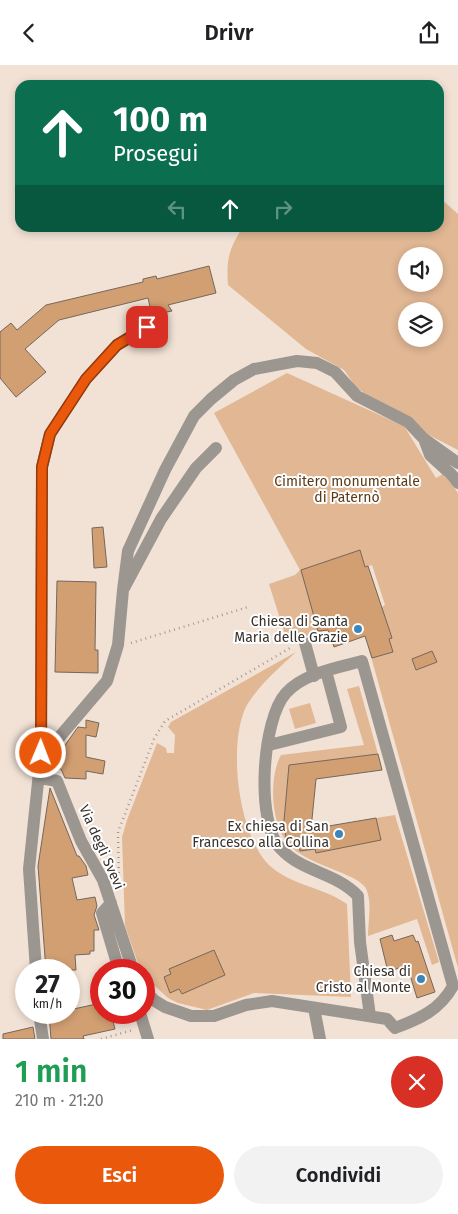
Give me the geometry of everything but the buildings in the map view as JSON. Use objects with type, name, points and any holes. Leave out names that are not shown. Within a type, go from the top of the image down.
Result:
[{"type":"street","points":[[35,959],[30,869],[41,753],[44,523],[42,467],[50,434],[86,379],[117,345],[147,327]]},
{"type":"street","points":[[41,753],[57,740],[107,681],[118,645],[128,551],[165,470],[194,416],[234,380],[254,369],[297,361],[317,363],[335,372],[357,397],[408,422],[424,439],[458,463]]},
{"type":"street","points":[[424,439],[430,455],[458,483]]},
{"type":"street","points":[[123,591],[161,519],[196,469],[216,448]]},
{"type":"street","points":[[305,643],[314,676]]},
{"type":"street","points":[[155,1001],[165,1007],[191,1016],[214,1016],[246,1005],[272,1001],[387,1019],[395,1034],[437,1007],[454,987],[362,661],[326,671],[302,681],[286,693],[272,718],[264,788],[266,814],[271,834],[279,848],[301,865],[345,884],[360,899],[360,942],[370,1016]]},
{"type":"street","points":[[268,745],[341,727],[326,671]]},
{"type":"street","name":"Via degli Svevi","points":[[40,778],[57,781],[80,841],[103,880],[129,959]]},
{"type":"street","points":[[111,903],[102,913],[116,959]]},
{"type":"street","points":[[314,1008],[320,1039]]},
{"type":"street","points":[[40,1024],[42,1039]]},
{"type":"path","points":[[118,645],[140,641],[248,607]]},
{"type":"path","points":[[111,903],[119,887],[118,832],[154,739],[165,721],[291,648],[305,643]]},
{"type":"path","points":[[101,1039],[146,1033]]},
{"type":"green space","points":[[444,201],[458,214],[458,450],[423,432],[368,396],[356,387],[344,370],[306,349],[228,285],[229,255],[240,232],[444,232]]},
{"type":"green space","name":"Cimitero monumentale di Paternò","points":[[287,373],[404,426],[436,478],[443,474],[458,493],[458,968],[368,646],[382,607],[385,605],[372,565],[320,582],[328,630],[287,641],[269,584],[295,575],[300,570],[214,413]]},
{"type":"green space","points":[[296,652],[263,684],[247,705],[241,721],[238,741],[239,788],[243,811],[250,833],[258,851],[269,865],[277,872],[297,882],[338,898],[347,904],[351,997],[254,993],[207,1010],[178,1003],[168,998],[155,986],[155,959],[137,959],[125,926],[122,837],[157,743],[166,748],[167,753],[174,753],[175,735],[168,727],[171,722]]},
{"type":"green space","points":[[359,686],[378,754],[289,765],[284,821],[286,839],[298,838],[315,849],[316,853],[380,840],[376,818],[395,815],[439,962],[432,965],[417,919],[368,936],[369,898],[365,887],[355,879],[296,851],[288,844],[277,822],[273,787],[276,767],[281,755],[364,745],[347,689]]},
{"type":"green space","points":[[310,703],[316,723],[295,729],[289,709]]},
{"type":"place","name":"Chiesa di Santa Maria delle Grazie","points":[[358,629]]},
{"type":"place","name":"Ex chiesa di San Francesco alla Collina","points":[[339,834]]},
{"type":"place","name":"Chiesa di Cristo al Monte","points":[[421,979]]},
{"type":"route","points":[[41,753],[44,523],[42,467],[50,434],[86,379],[117,345],[147,327]]}]
